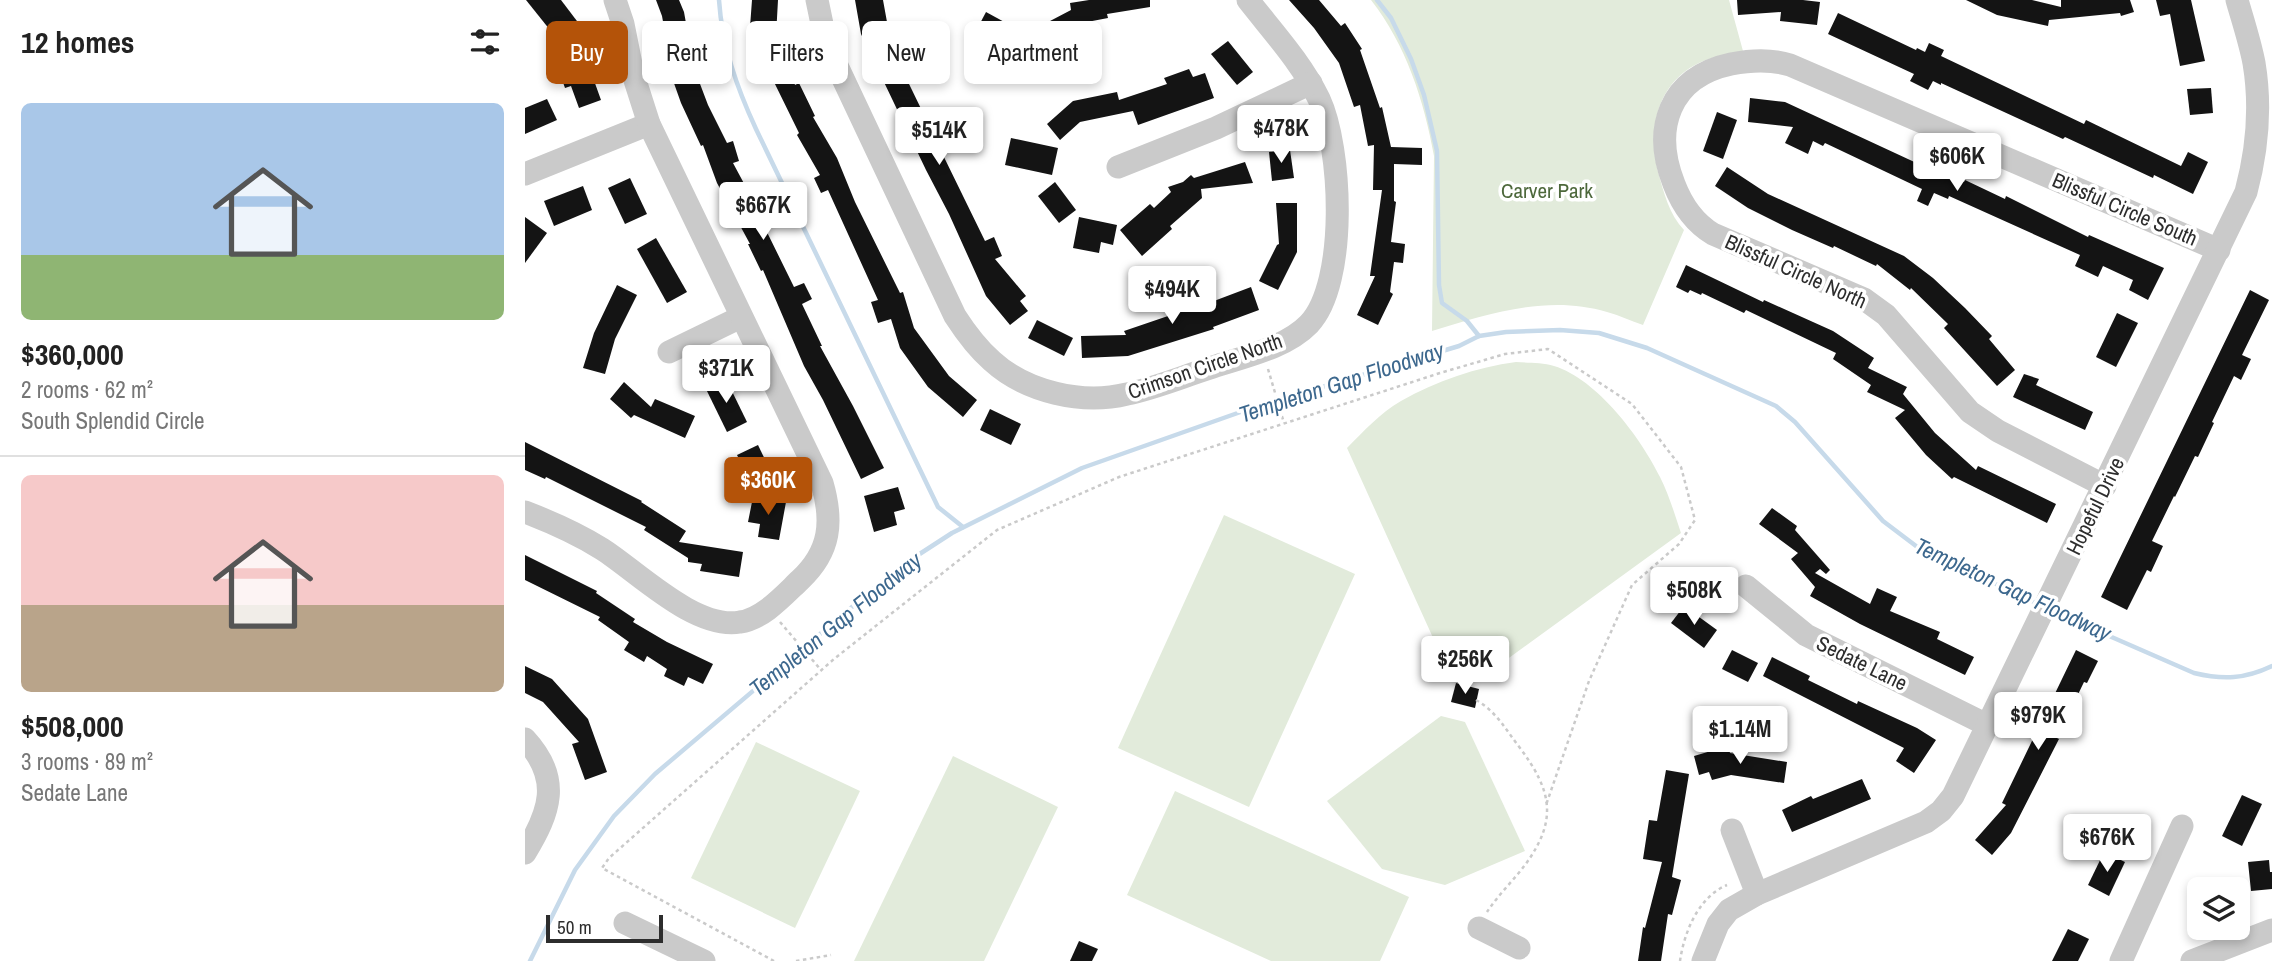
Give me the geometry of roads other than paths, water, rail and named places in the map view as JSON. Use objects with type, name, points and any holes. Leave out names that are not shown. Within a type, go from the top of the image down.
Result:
[{"type":"street","points":[[525,512],[601,548],[690,612],[709,620],[740,622],[754,618],[768,608],[814,565],[824,547],[828,528],[829,507],[822,483],[649,124],[633,74],[623,24],[615,0]]},
{"type":"street","name":"Crimson Circle North","points":[[817,0],[830,51],[955,316],[972,341],[994,363],[1018,379],[1070,396],[1100,398],[1126,395],[1262,351],[1290,338],[1309,324],[1322,305],[1330,284],[1335,262],[1336,176],[1334,149],[1321,102],[1294,57],[1248,0]]},
{"type":"street","name":"Hopeful Drive","points":[[1703,961],[1718,924],[1729,910],[1757,894],[1926,822],[1941,811],[1953,796],[2237,214],[2252,169],[2265,104],[2237,0]]},
{"type":"street","name":"Blissful Circle South","points":[[1665,127],[1680,92],[1701,75],[1738,63],[1778,61],[1800,68],[2219,250]]},
{"type":"street","points":[[1118,167],[1216,128],[1311,83]]},
{"type":"street","points":[[525,174],[649,124]]},
{"type":"street","name":"Blissful Circle North","points":[[1665,127],[1664,145],[1669,172],[1679,198],[1696,222],[1713,234],[1864,299],[1886,315],[1970,412],[1998,431],[2105,486]]},
{"type":"street","points":[[669,352],[741,317]]},
{"type":"street","name":"Sedate Lane","points":[[1747,586],[1805,635],[1987,725]]},
{"type":"street","points":[[525,739],[539,755],[546,773],[548,792],[547,811],[525,853]]},
{"type":"street","points":[[2121,961],[2182,826]]},
{"type":"street","points":[[1732,830],[1757,894]]},
{"type":"street","points":[[625,923],[704,961]]},
{"type":"street","points":[[1479,928],[1518,948]]},
{"type":"street","points":[[2192,961],[2272,930]]},
{"type":"waterway","points":[[719,0],[723,34],[731,66],[756,129],[938,507],[963,527]]},
{"type":"waterway","name":"Templeton Gap Floodway","points":[[1377,0],[1391,18],[1411,59],[1424,95],[1437,151],[1439,285],[1442,303],[1467,321],[1479,336]]},
{"type":"waterway","name":"Templeton Gap Floodway","points":[[530,961],[575,870],[614,816],[655,774],[898,568],[952,533],[1082,468],[1249,409],[1459,346],[1479,336],[1560,330],[1599,333],[1647,348],[1776,406],[1795,422],[1883,521],[1916,546],[2038,604]]},
{"type":"waterway","name":"Templeton Gap Floodway","points":[[2052,611],[2194,673],[2234,677],[2253,674],[2272,666]]},
{"type":"park label","name":"Carver Park","points":[[1547,190]]}]
